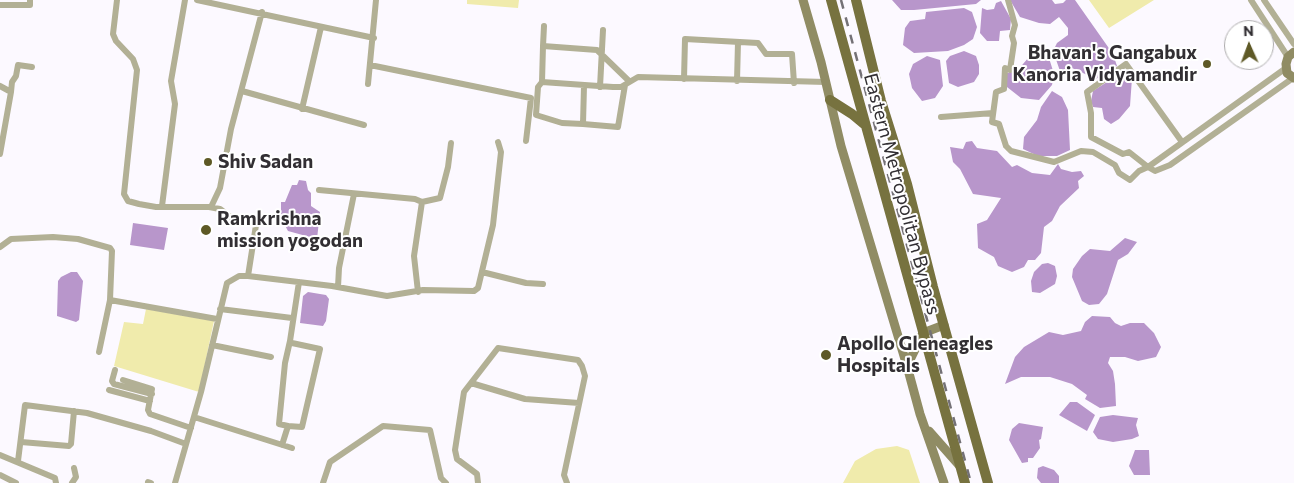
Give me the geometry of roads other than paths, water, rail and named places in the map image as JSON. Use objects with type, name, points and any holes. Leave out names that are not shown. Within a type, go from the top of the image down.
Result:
[{"type":"main road","name":"Eastern Metropolitan Bypass","points":[[831,0],[965,483]]},
{"type":"main road","name":"Eastern Metropolitan Bypass","points":[[856,0],[881,101],[907,184],[988,483]]},
{"type":"main road","points":[[830,100],[865,125]]},
{"type":"street","points":[[0,5],[30,5],[30,0]]},
{"type":"street","points":[[117,0],[113,34],[116,41],[133,58],[137,70],[124,194],[128,201],[139,204],[220,209],[233,219],[256,225],[248,276]]},
{"type":"street","points":[[162,206],[175,104],[171,81],[185,0]]},
{"type":"street","points":[[197,0],[262,12],[374,38]]},
{"type":"street","points":[[368,84],[374,38],[376,0]]},
{"type":"street","points":[[803,0],[849,174],[925,427],[944,483]]},
{"type":"street","points":[[1008,0],[1016,25],[1012,36],[1014,43],[1010,70],[1005,68],[1004,89],[996,92],[992,122],[999,124],[1006,146],[1011,151],[1054,162],[1081,151],[1093,152],[1115,165],[1118,173],[1130,180],[1138,171],[1148,167],[1286,68],[1291,55],[1251,0]]},
{"type":"street","points":[[1264,0],[1294,44]]},
{"type":"street","points":[[211,207],[220,188],[231,129],[262,12]]},
{"type":"street","points":[[544,26],[542,82],[538,87],[536,115],[562,123],[618,127],[627,83]]},
{"type":"street","points":[[302,108],[321,27]]},
{"type":"street","points":[[600,87],[603,30]]},
{"type":"street","points":[[681,31],[685,39],[684,79]]},
{"type":"street","points":[[685,39],[758,42],[766,54],[770,56],[792,54],[794,83]]},
{"type":"street","points":[[736,81],[738,42]]},
{"type":"street","points":[[543,46],[593,49],[602,53],[627,83]]},
{"type":"street","points":[[1182,142],[1126,64],[1087,92],[1092,113],[1091,137],[1123,154],[1129,152],[1155,171],[1170,166],[1294,78],[1286,68]]},
{"type":"street","points":[[0,154],[12,92],[12,82],[16,76],[18,65],[32,67]]},
{"type":"street","points":[[370,65],[532,98],[526,141]]},
{"type":"street","points":[[542,82],[600,87],[627,83],[638,77],[794,83],[826,82]]},
{"type":"street","points":[[0,86],[12,92]]},
{"type":"street","points":[[582,124],[584,86]]},
{"type":"street","points":[[242,91],[364,125]]},
{"type":"street","points":[[941,117],[993,112]]},
{"type":"street","points":[[175,483],[228,283],[239,276],[248,276],[338,287],[387,296],[418,292],[474,292],[478,288],[493,225],[501,152],[498,142]]},
{"type":"street","points":[[319,190],[422,202],[440,198],[448,167],[451,143]]},
{"type":"street","points":[[338,287],[354,194]]},
{"type":"street","points":[[418,292],[414,256],[422,202]]},
{"type":"street","points":[[0,247],[10,239],[54,237],[78,239],[110,248],[112,251],[110,300],[99,352]]},
{"type":"street","points":[[482,272],[526,283],[543,284]]},
{"type":"street","points":[[290,340],[292,343],[320,349],[302,428],[279,424],[285,362],[299,282]]},
{"type":"street","points":[[110,300],[217,319]]},
{"type":"street","points":[[220,309],[292,318]]},
{"type":"street","points":[[907,366],[923,333],[944,325]]},
{"type":"street","points":[[212,345],[272,357]]},
{"type":"street","points":[[478,483],[477,474],[457,459],[455,450],[464,392],[498,348],[578,360],[585,376],[564,476],[567,483]]},
{"type":"street","points":[[115,370],[112,381],[114,384],[151,398]]},
{"type":"street","points":[[123,380],[151,388],[148,410],[150,414],[191,428]]},
{"type":"street","points":[[470,383],[525,399],[579,404]]},
{"type":"street","points":[[109,390],[151,398]]},
{"type":"street","points":[[18,461],[22,442],[25,405],[74,411],[151,431],[186,444]]},
{"type":"street","points":[[22,442],[68,446],[71,444],[74,411]]},
{"type":"street","points":[[194,417],[292,448]]},
{"type":"street","points":[[282,445],[288,426]]},
{"type":"street","points":[[323,483],[330,462],[383,426],[430,430],[440,478],[446,483]]},
{"type":"street","points":[[925,427],[959,465]]},
{"type":"street","points":[[0,455],[55,478],[56,483]]},
{"type":"street","points":[[72,483],[76,477],[74,468]]},
{"type":"street","points":[[0,475],[16,483]]},
{"type":"railway","points":[[841,0],[971,483]]},
{"type":"place","name":"Bhavan's Gangabux Kanoria Vidyamandir","points":[[1207,64]]},
{"type":"place","name":"Shiv Sadan","points":[[208,162]]},
{"type":"place","name":"Ramkrishna mission yogodan","points":[[206,230]]},
{"type":"place","name":"Apollo Gleneagles Hospitals","points":[[826,355]]}]
